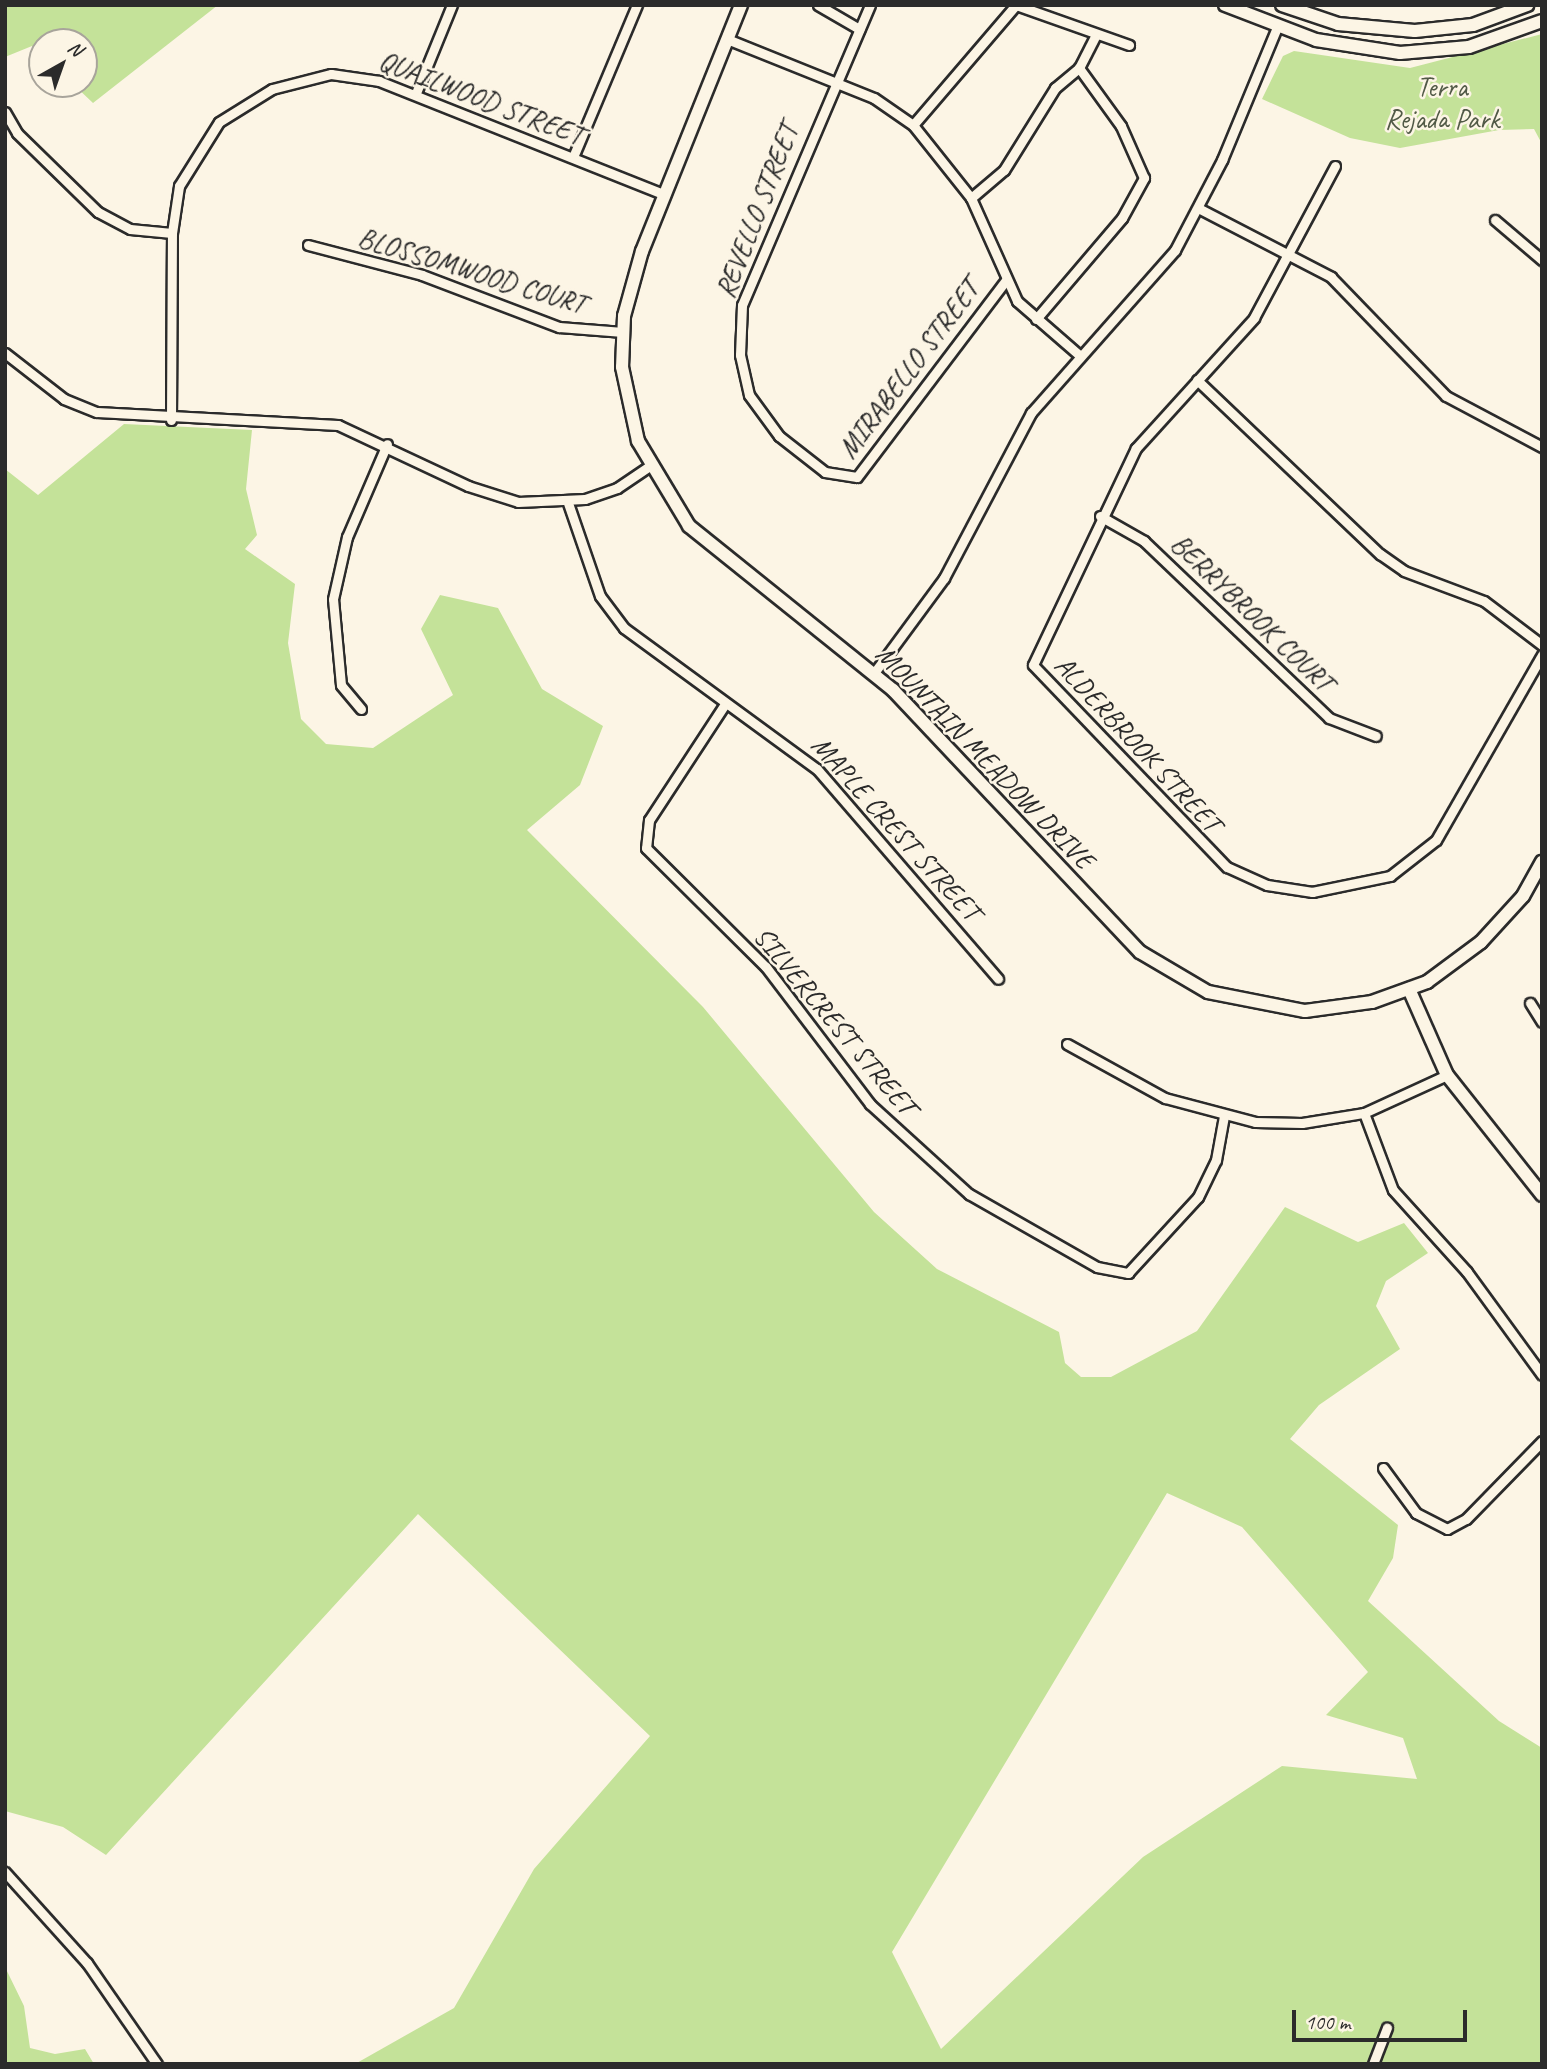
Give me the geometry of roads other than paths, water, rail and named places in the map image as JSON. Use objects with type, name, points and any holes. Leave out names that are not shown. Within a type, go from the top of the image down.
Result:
[{"type":"street","points":[[416,93],[452,5]]},
{"type":"street","points":[[573,157],[637,5]]},
{"type":"street","name":"MOUNTAIN MEADOW DRIVE","points":[[741,5],[630,283],[623,332],[627,399],[649,467],[705,542],[874,673],[1113,927],[1160,967],[1208,992],[1279,1010],[1345,1008],[1409,989],[1476,947],[1523,896],[1542,862]]},
{"type":"street","points":[[818,5],[859,29]]},
{"type":"street","name":"REVELLO STREET","points":[[811,460],[756,408],[743,376],[739,325],[757,264],[870,5]]},
{"type":"street","points":[[913,125],[1016,5],[1129,45]]},
{"type":"street","points":[[1225,5],[1277,27],[1348,47],[1400,53],[1469,47],[1542,22]]},
{"type":"street","points":[[1282,5],[1338,24],[1415,31],[1473,24],[1527,5]]},
{"type":"street","points":[[874,673],[944,578],[1031,413],[1078,354],[1163,269],[1200,209],[1277,27]]},
{"type":"street","points":[[971,198],[1004,170],[1055,88],[1079,68],[1096,34]]},
{"type":"street","points":[[727,39],[835,82],[913,125],[971,198],[1005,281],[1036,319],[1078,354]]},
{"type":"street","points":[[1036,319],[1122,218],[1144,178],[1126,136],[1079,68]]},
{"type":"street","name":"QUAILWOOD STREET","points":[[171,420],[172,233],[182,178],[213,130],[244,103],[294,80],[331,74],[416,93],[665,195]]},
{"type":"street","points":[[5,111],[17,134],[98,212],[130,229],[172,233]]},
{"type":"street","name":"ALDERBROOK STREET","points":[[1335,166],[1254,318],[1150,427],[1100,516],[1033,665],[1206,849],[1259,883],[1304,891],[1345,889],[1412,862],[1453,819],[1517,690],[1542,655]]},
{"type":"street","points":[[1200,209],[1350,292],[1409,364],[1446,396],[1542,447]]},
{"type":"street","points":[[1495,220],[1542,260]]},
{"type":"street","name":"BLOSSOMWOOD COURT","points":[[308,245],[422,275],[559,327],[623,332]]},
{"type":"street","name":"MIRABELLO STREET","points":[[811,460],[834,477],[863,474],[1005,281]]},
{"type":"street","points":[[5,353],[79,405],[118,417],[316,421],[387,444],[493,495],[568,503],[617,488],[649,467]]},
{"type":"street","points":[[1197,380],[1380,554],[1404,571],[1484,601],[1542,645]]},
{"type":"street","points":[[361,709],[341,685],[333,599],[347,537],[387,444]]},
{"type":"street","name":"MAPLE CREST STREET","points":[[568,503],[592,577],[616,618],[644,648],[817,769],[998,979]]},
{"type":"street","name":"BERRYBROOK COURT","points":[[1100,516],[1144,541],[1322,712],[1376,736]]},
{"type":"street","name":"SILVERCREST STREET","points":[[725,704],[649,821],[646,848],[766,967],[870,1104],[969,1195],[1097,1267],[1128,1273],[1198,1197],[1216,1160],[1224,1116]]},
{"type":"street","points":[[1409,989],[1447,1075],[1542,1195]]},
{"type":"street","points":[[1530,1003],[1542,1022]]},
{"type":"street","points":[[1067,1044],[1143,1088],[1224,1116],[1285,1124],[1364,1113],[1447,1075]]},
{"type":"street","points":[[1364,1113],[1393,1190],[1466,1272],[1542,1375]]},
{"type":"street","points":[[1383,1468],[1416,1513],[1447,1529],[1466,1519],[1542,1441]]},
{"type":"street","points":[[5,1872],[87,1963],[157,2064]]},
{"type":"street","points":[[1373,2064],[1387,2028]]},
{"type":"park label","name":"Terra Rejada Park","points":[[1442,103]]}]
